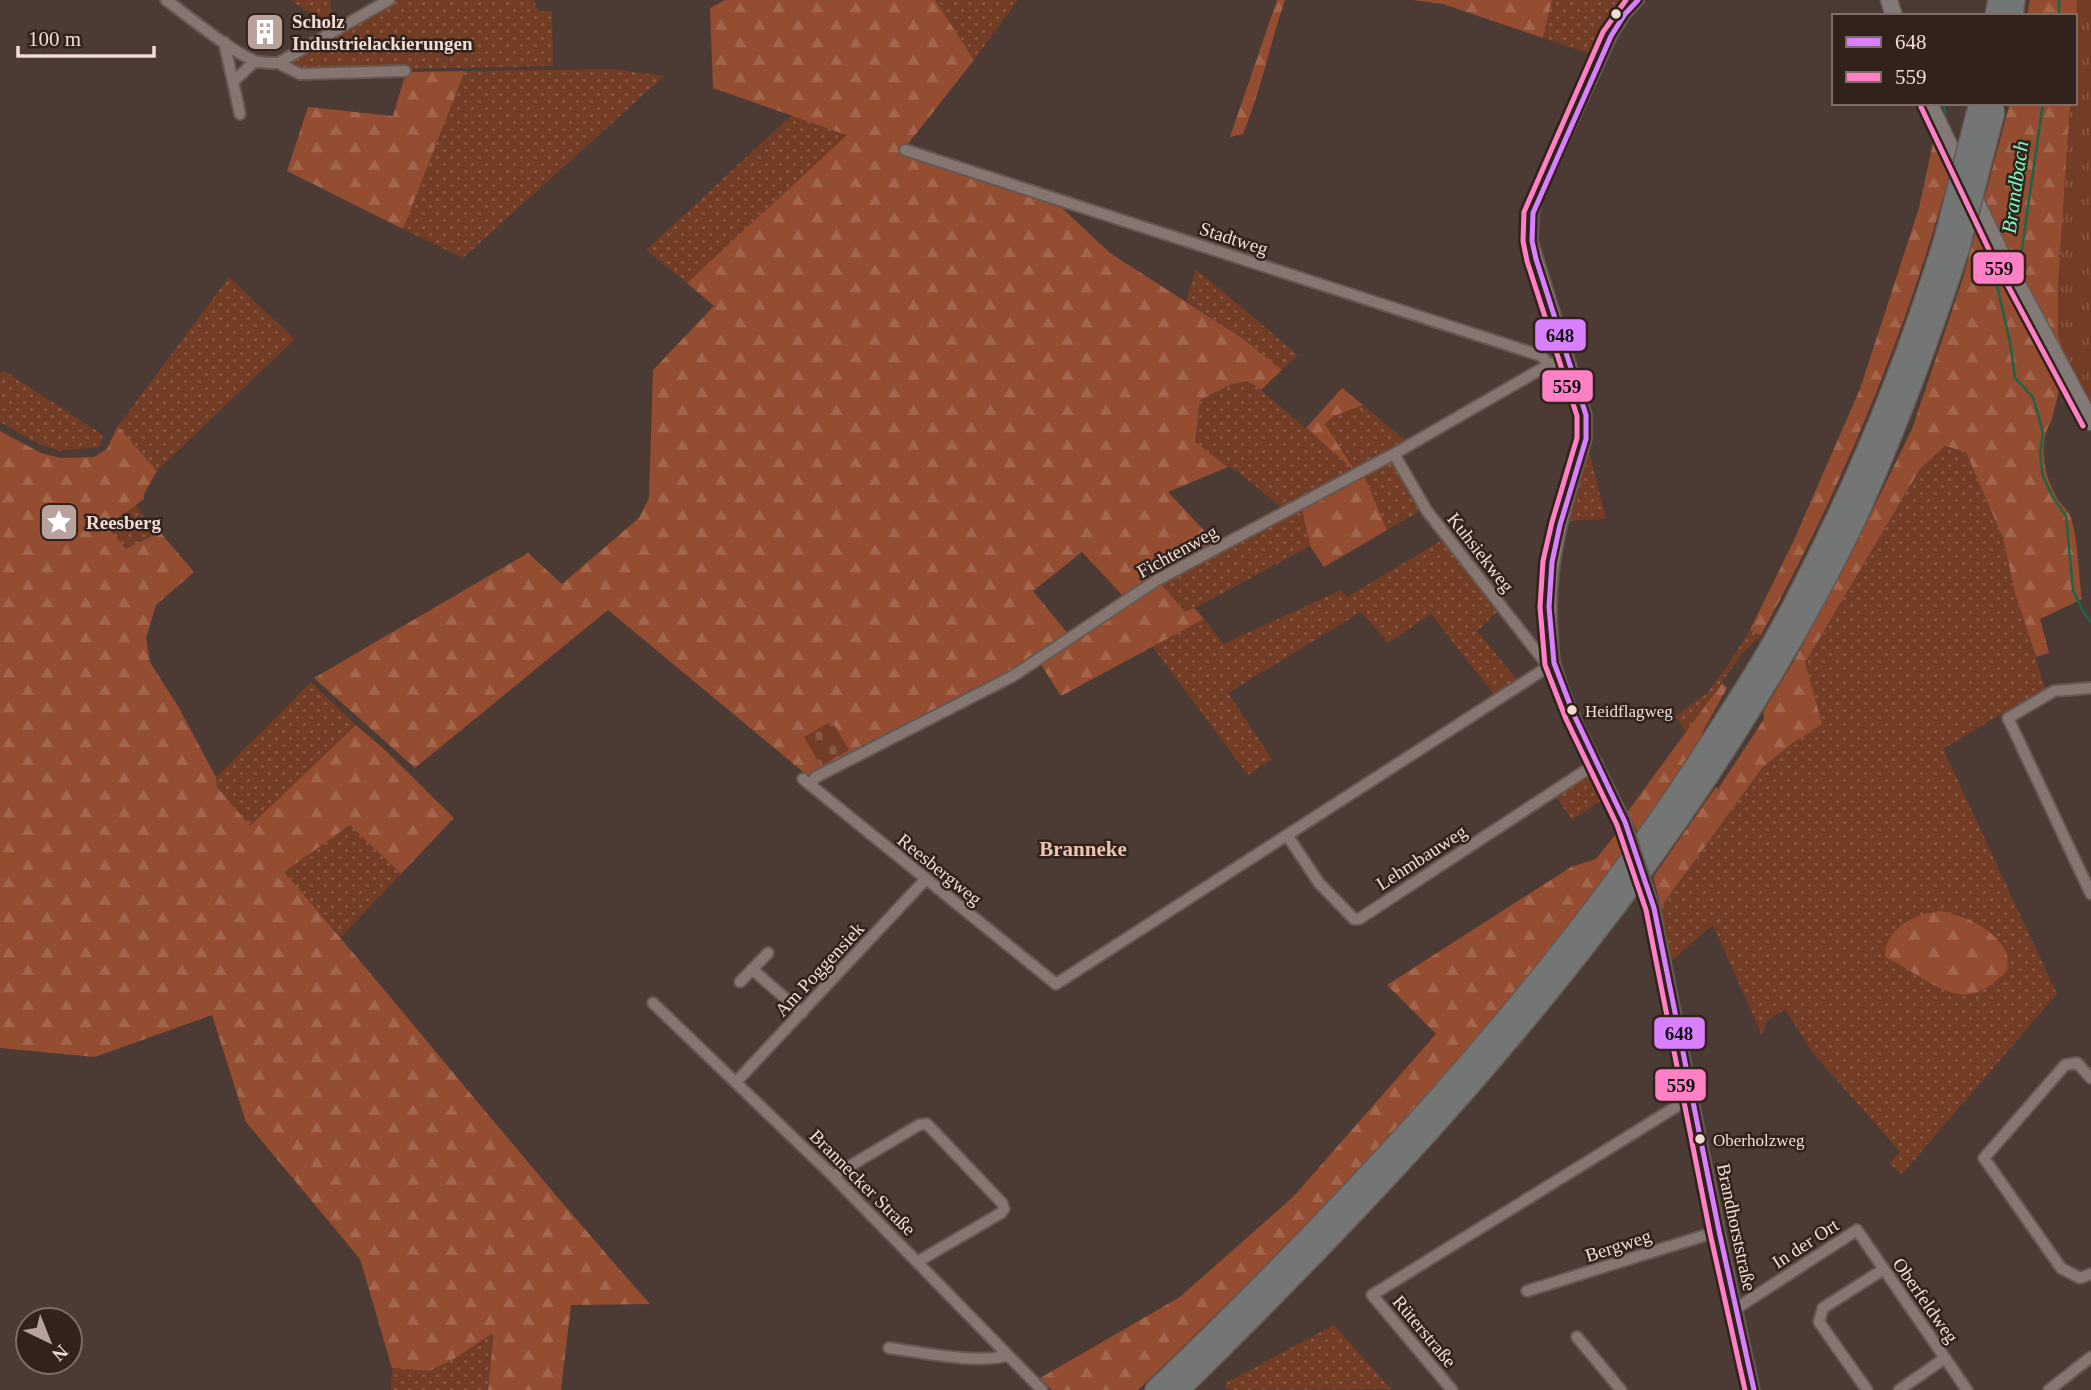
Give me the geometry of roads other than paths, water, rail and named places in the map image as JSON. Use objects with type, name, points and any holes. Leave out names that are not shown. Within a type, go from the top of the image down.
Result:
[{"type":"highway","points":[[1178,1390],[1345,1223],[1457,1101],[1536,1008],[1629,891],[1675,827],[1755,703],[1808,610],[1855,518],[1899,417],[1930,337],[1987,106]]},
{"type":"highway","points":[[1156,1390],[1341,1205],[1447,1090],[1533,988],[1613,886],[1661,819],[1725,722],[1796,602],[1836,522],[1884,412],[1952,243]]},
{"type":"street","points":[[166,0],[255,61],[278,63],[300,74],[405,71]]},
{"type":"street","points":[[278,63],[389,0]]},
{"type":"street","name":"Brandhorststraße","points":[[1637,0],[1611,36],[1532,213],[1534,250],[1586,415],[1587,427],[1552,562],[1549,607],[1551,664],[1625,822],[1654,908],[1754,1390]]},
{"type":"street","points":[[224,42],[240,114]]},
{"type":"street","points":[[233,82],[255,61]]},
{"type":"street","points":[[1929,105],[2000,252],[2091,422]]},
{"type":"street","name":"Stadtweg","points":[[905,150],[1542,356],[1548,365]]},
{"type":"street","name":"Fichtenweg","points":[[807,782],[1013,676],[1157,580],[1394,454],[1548,365],[1567,358]]},
{"type":"street","name":"Kuhsiekweg","points":[[1394,454],[1427,511],[1551,664]]},
{"type":"street","points":[[1287,835],[1551,664]]},
{"type":"street","points":[[2091,688],[2054,691],[2008,718],[2091,894]]},
{"type":"street","name":"Lehmbauweg","points":[[1287,835],[1319,883],[1354,919],[1359,919],[1597,763]]},
{"type":"street","name":"Reesbergweg","points":[[807,782],[1056,985],[1287,835]]},
{"type":"street","name":"Am Poggensiek","points":[[737,1081],[925,880]]},
{"type":"street","points":[[740,982],[768,953]]},
{"type":"street","points":[[752,969],[802,1013]]},
{"type":"street","name":"Brannecker Straße","points":[[653,1003],[833,1176],[1042,1390]]},
{"type":"street","points":[[2091,1078],[2077,1063],[2065,1065],[1984,1158],[2061,1268],[2080,1278],[2091,1274]]},
{"type":"street","name":"Rüterstraße","points":[[1452,1390],[1371,1294],[1692,1097]]},
{"type":"street","points":[[833,1176],[919,1125],[927,1124],[1002,1203],[1004,1209],[917,1262]]},
{"type":"street","name":"Oberfeldweg","points":[[1857,1230],[1967,1390]]},
{"type":"street","name":"In der Ort","points":[[1737,1308],[1857,1230]]},
{"type":"street","name":"Bergweg","points":[[1527,1292],[1719,1231]]},
{"type":"street","points":[[1867,1390],[1819,1322],[1823,1308],[1884,1269]]},
{"type":"street","points":[[1577,1337],[1621,1390]]},
{"type":"street","points":[[889,1348],[946,1356],[999,1359],[1008,1355]]},
{"type":"street","points":[[2049,1390],[2091,1357]]},
{"type":"street","points":[[1899,1390],[1945,1358]]},
{"type":"waterway","name":"Brandbach","points":[[2059,0],[2059,14]]},
{"type":"waterway","points":[[1944,105],[1946,113]]},
{"type":"waterway","name":"Brandbach","points":[[2013,263],[2021,255],[2043,105]]},
{"type":"waterway","name":"Brandbach","points":[[2003,273],[1996,281],[2015,378],[2033,397],[2043,434],[2040,454],[2043,476],[2052,496],[2066,516],[2073,590],[2091,622]]},
{"type":"place","name":"Scholz Industrielackierungen","points":[[265,32]]},
{"type":"place","name":"Reesberg","points":[[59,522]]},
{"type":"place","name":"Heidflagweg","points":[[1572,710]]},
{"type":"place","name":"Oberholzweg","points":[[1700,1139]]},
{"type":"district","name":"Branneke","points":[[1083,849]]}]
